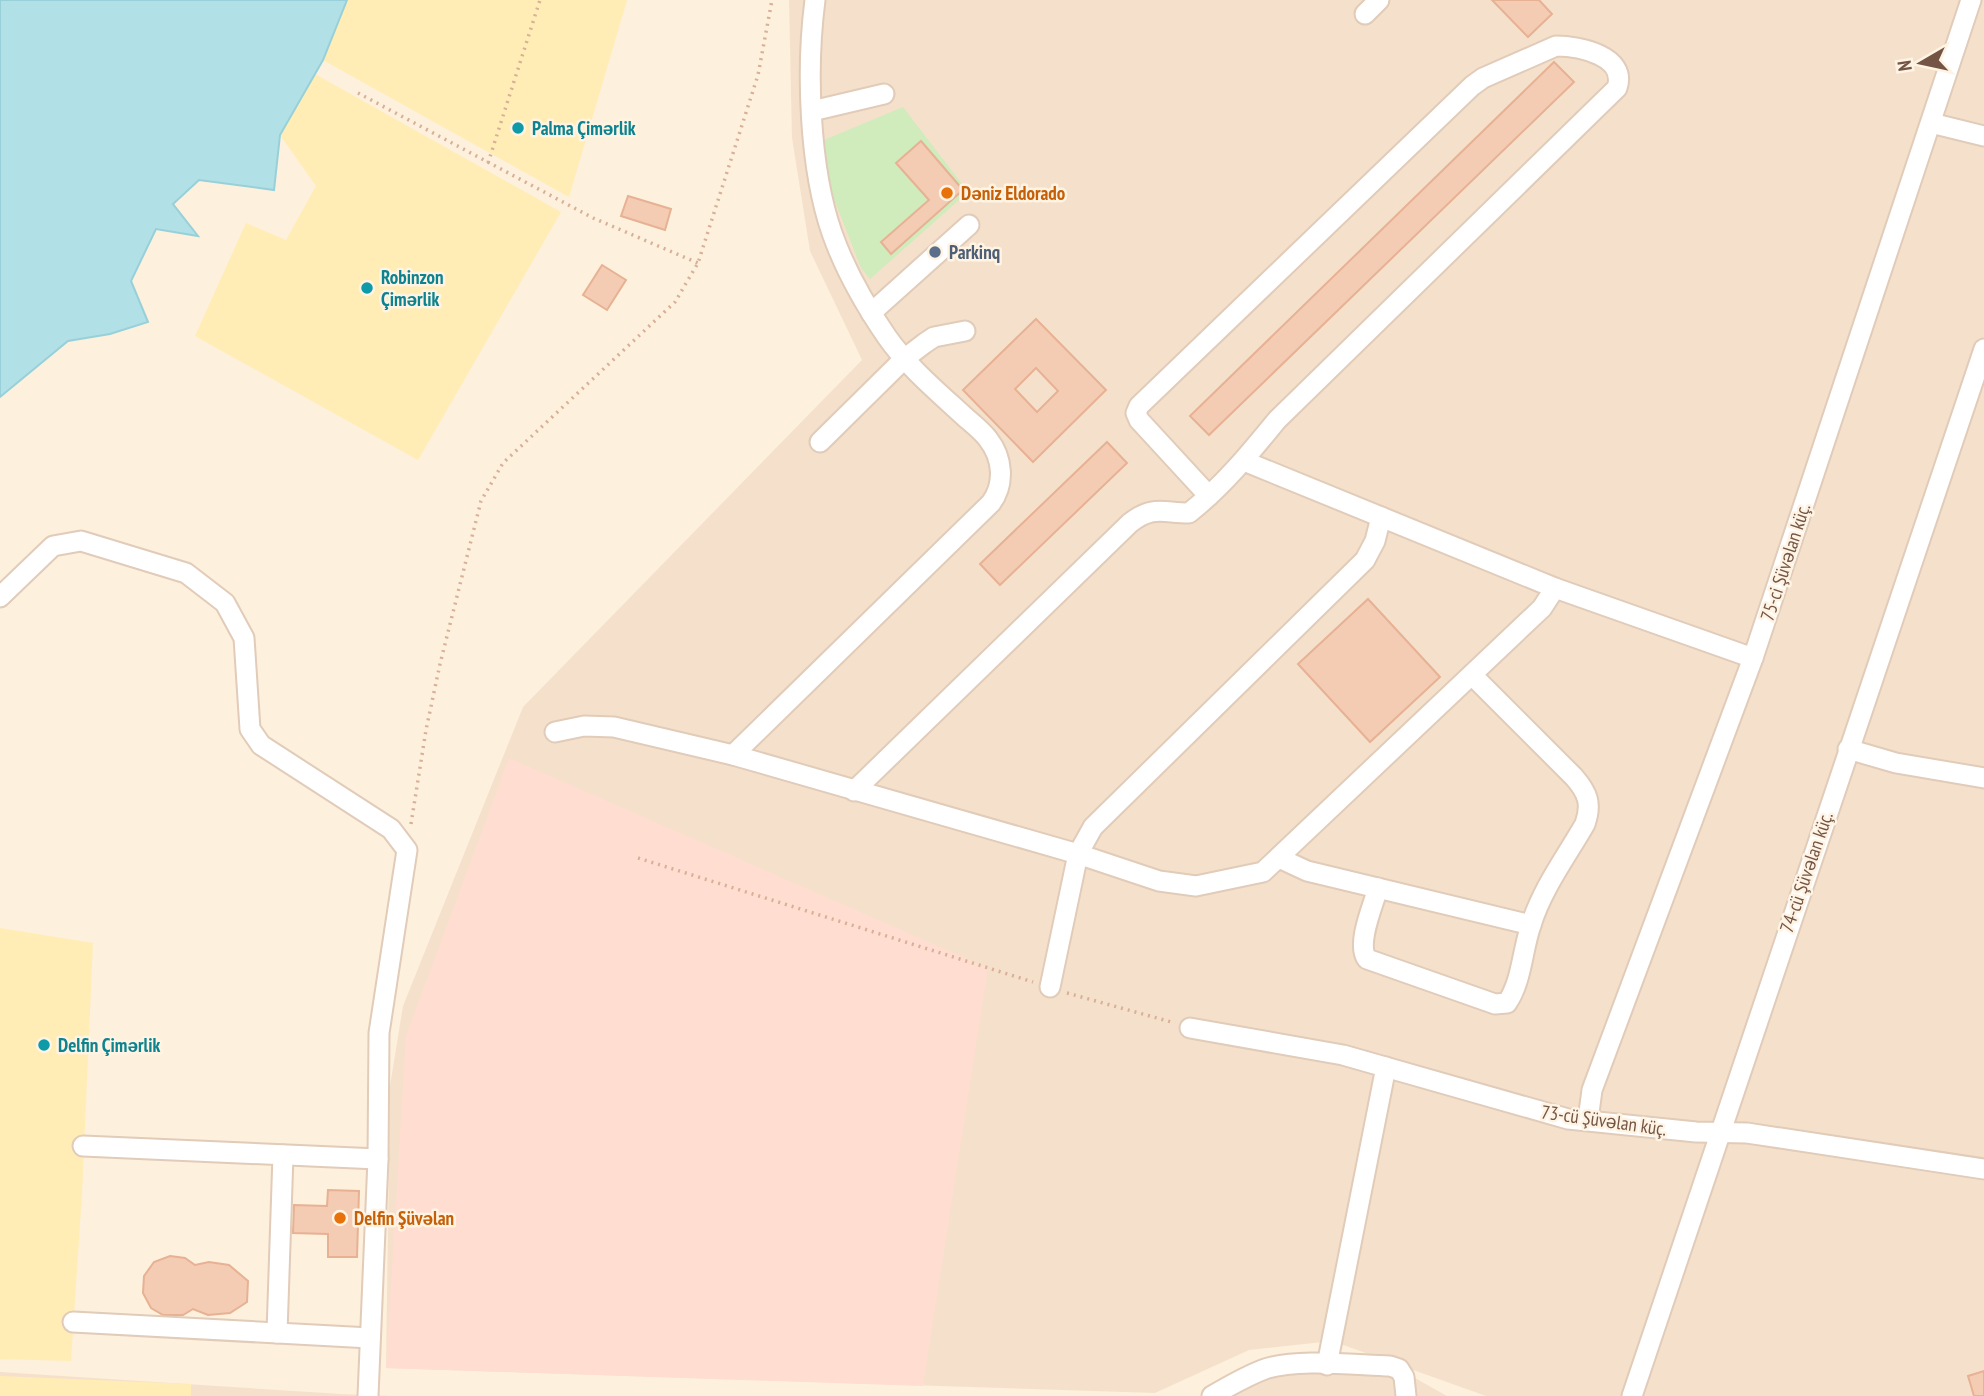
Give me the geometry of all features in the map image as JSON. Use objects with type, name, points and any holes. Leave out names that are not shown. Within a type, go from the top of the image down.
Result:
[{"type":"street","points":[[733,755],[991,503],[999,492],[1001,477],[998,457],[989,440],[904,359],[871,313],[845,265],[824,206],[814,141],[814,0]]},
{"type":"street","name":"75-ci Şüvəlan küç.","points":[[1588,1120],[1592,1090],[1753,658],[1971,0]]},
{"type":"street","points":[[854,791],[1142,514],[1161,510],[1189,513],[1209,496],[1244,461],[1277,420],[1617,88],[1619,73],[1613,63],[1605,57],[1556,46],[1483,78],[1139,406],[1136,413],[1139,420],[1209,496]]},
{"type":"street","points":[[813,111],[884,94]]},
{"type":"street","points":[[1931,123],[1984,136]]},
{"type":"street","points":[[871,313],[969,225]]},
{"type":"street","points":[[820,442],[904,359],[934,337],[965,331]]},
{"type":"street","name":"74-cü Şüvəlan küç.","points":[[1632,1396],[1984,349]]},
{"type":"street","points":[[1244,461],[1555,588],[1753,658]]},
{"type":"street","points":[[1050,988],[1078,854],[1093,827],[1103,814],[1365,560],[1381,517]]},
{"type":"street","points":[[0,597],[52,546],[81,541],[186,573],[225,603],[244,638],[250,729],[261,745],[391,829],[407,849],[379,1033],[378,1159],[368,1396]]},
{"type":"street","points":[[555,732],[584,726],[614,727],[733,755],[1078,854],[1159,881],[1196,886],[1263,872],[1542,608],[1555,588]]},
{"type":"street","points":[[1378,888],[1362,942],[1363,954],[1367,959],[1495,1004],[1507,1003],[1514,992],[1531,925],[1542,897],[1585,824],[1590,812],[1589,802],[1586,791],[1574,777],[1472,675]]},
{"type":"street","points":[[1847,750],[1984,778]]},
{"type":"street","points":[[1279,858],[1307,871],[1531,925]]},
{"type":"street","name":"73-cü Şüvəlan küç.","points":[[1190,1028],[1343,1055],[1547,1114],[1675,1130],[1747,1133],[1984,1170]]},
{"type":"street","points":[[1327,1365],[1386,1067]]},
{"type":"street","points":[[83,1146],[378,1159]]},
{"type":"street","points":[[277,1333],[283,1155]]},
{"type":"street","points":[[73,1322],[370,1338]]},
{"type":"street","points":[[1212,1396],[1267,1369],[1290,1365],[1390,1366],[1399,1369],[1404,1377],[1406,1396]]},
{"type":"path","points":[[488,163],[540,0]]},
{"type":"path","points":[[407,849],[437,677],[481,501],[503,463],[675,302],[698,263],[758,75],[772,0]]},
{"type":"path","points":[[358,93],[593,218],[698,263]]},
{"type":"path","points":[[638,858],[1050,988],[1190,1028]]},
{"type":"shaded area","points":[[789,0],[1984,0],[1984,1396],[1486,1396],[1332,1341],[1249,1350],[1155,1393],[386,1368],[390,1086],[403,1006],[523,707],[862,360],[810,251],[792,138]]},
{"type":"shaded area","points":[[509,758],[988,968],[923,1386],[386,1368],[406,1036]]},
{"type":"shaded area","points":[[1267,1369],[1399,1369],[1447,1396],[1215,1396]]},
{"type":"shaded area","points":[[0,1372],[341,1394],[391,1396],[0,1396]]},
{"type":"green space","points":[[903,107],[968,192],[870,279],[861,268],[827,181],[824,140]]},
{"type":"sand","name":"Palma Çimərlik","points":[[347,0],[627,0],[569,197],[323,60]]},
{"type":"sand","name":"Robinzon Çimərlik","points":[[315,74],[561,212],[418,460],[195,336],[246,223],[286,240],[316,186],[280,135]]},
{"type":"sand","name":"Delfin Çimərlik","points":[[0,928],[93,943],[82,1194],[71,1361],[0,1359]]},
{"type":"sand","points":[[0,1376],[191,1384],[191,1396],[0,1396]]},
{"type":"water","points":[[0,0],[347,0],[323,60],[280,135],[274,190],[199,180],[173,204],[198,236],[156,229],[131,281],[148,322],[110,334],[68,341],[0,397]]},
{"type":"building","points":[[1492,0],[1539,0],[1552,14],[1528,37]]},
{"type":"building","points":[[1554,62],[1574,82],[1209,435],[1190,416]]},
{"type":"building","points":[[921,141],[963,190],[891,254],[881,242],[929,200],[896,163]]},
{"type":"building","points":[[628,196],[671,209],[665,230],[621,216]]},
{"type":"building","points":[[602,265],[626,280],[607,310],[583,295]]},
{"type":"building","points":[[1036,319],[1106,390],[1033,462],[963,390]],"holes":[[[1036,368],[1058,391],[1037,412],[1015,389]]]},
{"type":"building","points":[[1107,442],[1127,463],[1000,585],[980,564]]},
{"type":"building","points":[[1368,599],[1440,677],[1370,742],[1298,664]]},
{"type":"building","points":[[328,1190],[359,1191],[357,1257],[328,1257],[328,1234],[293,1233],[294,1205],[327,1206]]},
{"type":"building","points":[[170,1256],[185,1258],[195,1265],[209,1262],[229,1265],[248,1281],[247,1302],[230,1313],[208,1315],[193,1309],[183,1315],[163,1315],[151,1308],[143,1293],[144,1276],[154,1262]]},
{"type":"building","points":[[1984,1371],[1984,1396],[1974,1396],[1968,1376]]},
{"type":"place","name":"Palma Çimərlik","points":[[518,128]]},
{"type":"place","name":"Dəniz Eldorado","points":[[947,193]]},
{"type":"place","name":"Parkinq","points":[[935,252]]},
{"type":"place","name":"Robinzon Çimərlik","points":[[367,288]]},
{"type":"place","name":"Delfin Çimərlik","points":[[44,1045]]},
{"type":"place","name":"Delfin Şüvəlan","points":[[340,1218]]}]
